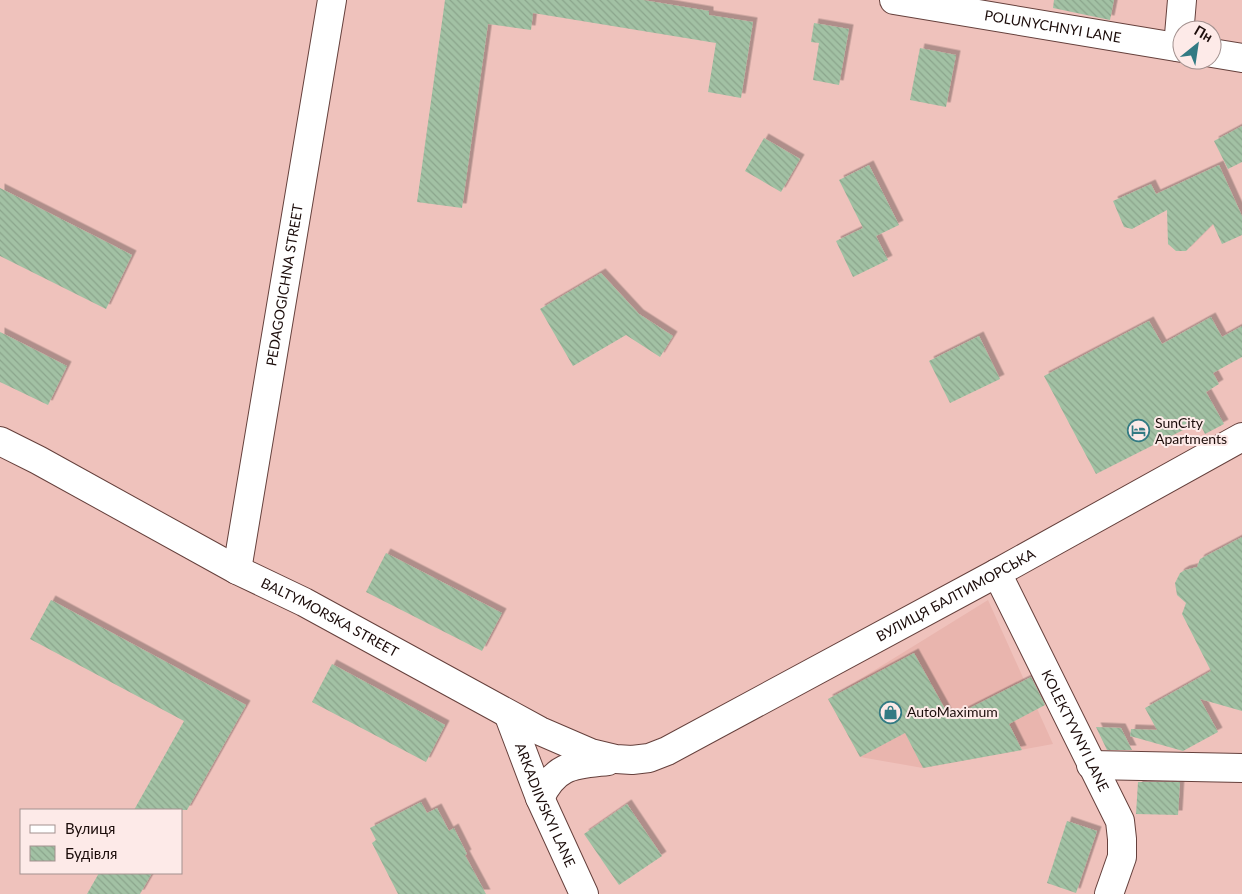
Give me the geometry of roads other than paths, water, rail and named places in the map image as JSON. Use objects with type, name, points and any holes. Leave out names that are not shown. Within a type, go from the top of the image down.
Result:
[{"type":"street","name":"PEDAGOGICHNA STREET","points":[[237,570],[332,0]]},
{"type":"street","name":"POLUNYCHNYI LANE","points":[[894,0],[995,9],[1172,45]]},
{"type":"street","points":[[1181,20],[1182,0]]},
{"type":"street","points":[[1222,55],[1242,58]]},
{"type":"street","name":"ВУЛИЦЯ БАЛТИМОРСЬКА","points":[[997,573],[1242,437]]},
{"type":"street","name":"BALTYMORSKA STREET","points":[[0,441],[237,570],[304,602],[509,716],[568,744],[616,760],[649,758],[667,751],[997,573]]},
{"type":"street","name":"KOLEKTYVNYI LANE","points":[[997,573],[1120,821],[1122,856],[1110,894]]},
{"type":"street","name":"ARKADIIVSKYI LANE","points":[[509,716],[540,798],[584,894]]},
{"type":"street","points":[[540,798],[546,785],[555,775],[565,769],[578,765],[616,760]]},
{"type":"street","points":[[1092,765],[1242,768]]},
{"type":"place","name":"SunCity Apartments","points":[[1139,431]]},
{"type":"place","name":"AutoMaximum","points":[[891,712]]}]
